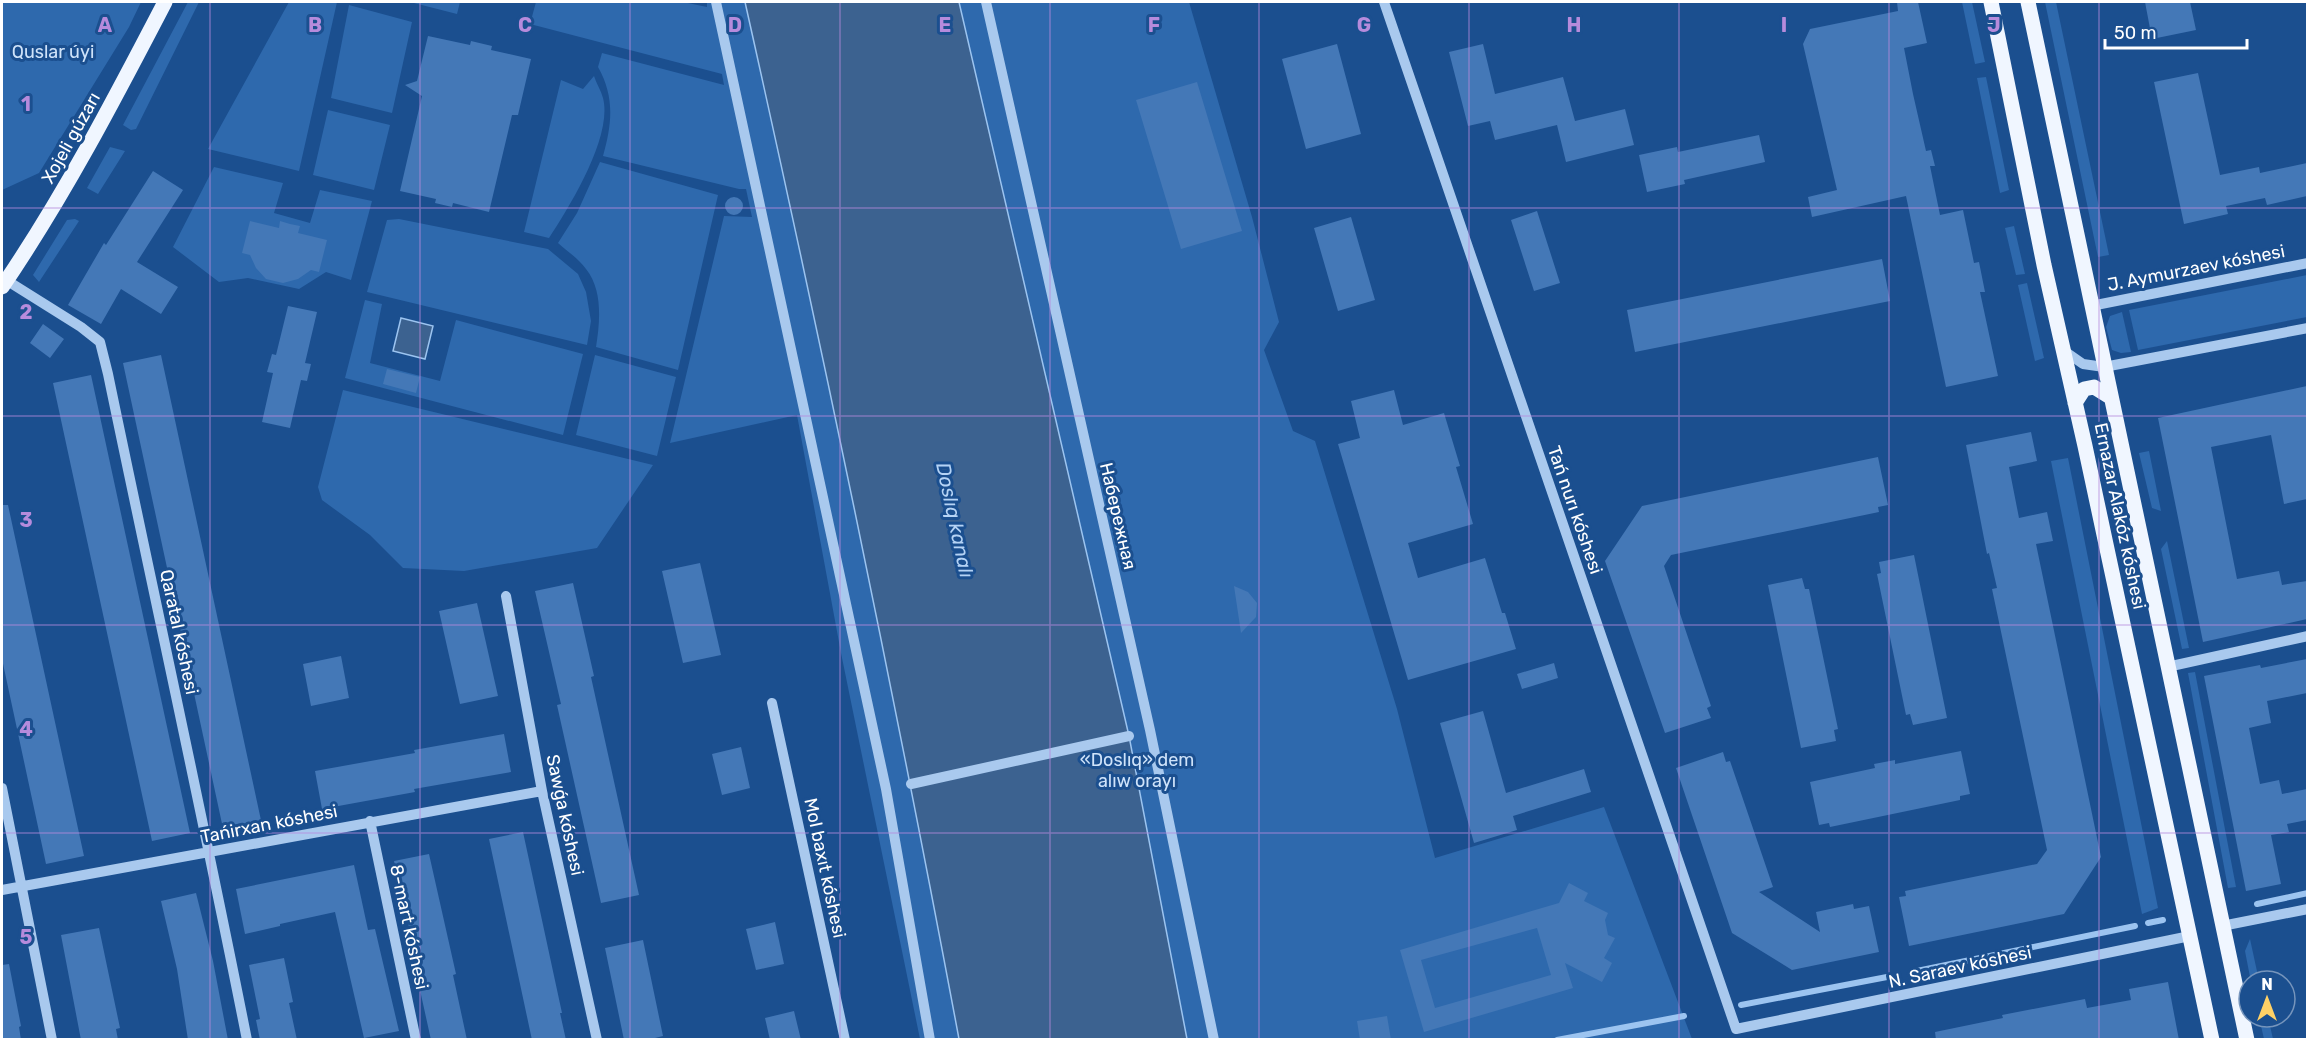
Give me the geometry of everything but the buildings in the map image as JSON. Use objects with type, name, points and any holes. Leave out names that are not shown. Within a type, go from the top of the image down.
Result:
[{"type":"main road","name":"Xojeli gúzarı","points":[[4,284],[57,203],[84,156],[165,2]]},
{"type":"main road","name":"Ernazar Alakóz kóshesi","points":[[1990,2],[2212,1040]]},
{"type":"main road","name":"Ernazar Alakóz kóshesi","points":[[2028,2],[2247,1040]]},
{"type":"main road","points":[[2075,403],[2084,389],[2094,387],[2110,397]]},
{"type":"street","points":[[716,2],[886,789],[930,1040]]},
{"type":"street","name":"Набережная","points":[[986,2],[1150,730],[1214,1040]]},
{"type":"street","name":"Tań nurı kóshesi","points":[[1384,2],[1736,1029]]},
{"type":"street","name":"J. Aymurzaev kóshesi","points":[[2091,306],[2307,263]]},
{"type":"street","name":"Qaratal kóshesi","points":[[4,284],[81,327],[100,342],[168,666],[210,852],[247,1040]]},
{"type":"street","points":[[2063,350],[2083,364],[2104,367],[2307,328]]},
{"type":"street","name":"Sawǵa kóshesi","points":[[506,596],[542,790],[597,1040]]},
{"type":"street","points":[[2167,666],[2307,636]]},
{"type":"street","name":"Mol baxıt kóshesi","points":[[772,704],[845,1040]]},
{"type":"street","points":[[911,784],[1129,736]]},
{"type":"street","points":[[2,788],[52,1040]]},
{"type":"street","name":"Tańirxan kóshesi","points":[[2,890],[542,790]]},
{"type":"street","name":"8-mart kóshesi","points":[[370,821],[417,1040]]},
{"type":"street","points":[[2222,926],[2307,909]]},
{"type":"street","name":"N. Saraev kóshesi","points":[[1736,1029],[2190,936]]},
{"type":"green space","name":"Quslar úyi","points":[[2,2],[141,2],[129,27],[39,173],[2,190]]},
{"type":"green space","points":[[188,2],[199,2],[136,129],[131,130],[123,125]]},
{"type":"green space","points":[[289,2],[337,2],[299,171],[208,149]]},
{"type":"green space","points":[[410,2],[460,2],[457,14]]},
{"type":"green space","name":"«Doslıq» dem alıw orayı","points":[[536,2],[683,2],[707,7],[707,2],[1189,2],[1252,217],[1279,322],[1264,350],[1293,431],[1315,441],[1397,709],[1435,858],[1604,807],[1692,1039],[920,1039],[841,653],[797,415],[670,443],[724,216],[752,217],[746,189],[603,156],[610,111],[607,89],[598,67],[602,53],[724,85],[722,74],[530,24]]},
{"type":"green space","points":[[1962,2],[1972,2],[1985,62],[1975,64]]},
{"type":"green space","points":[[2045,2],[2056,2],[2109,255],[2098,257]]},
{"type":"green space","points":[[349,5],[412,22],[392,113],[331,98]]},
{"type":"green space","points":[[594,76],[603,98],[604,114],[602,131],[588,170],[549,238],[524,232],[561,80],[583,89]]},
{"type":"green space","points":[[1986,77],[2009,190],[2000,193],[1977,78]]},
{"type":"green space","points":[[328,110],[390,125],[374,190],[313,175]]},
{"type":"green space","points":[[110,147],[125,151],[98,194],[87,188]]},
{"type":"green space","points":[[600,162],[718,195],[678,370],[596,347],[599,306],[595,287],[583,265],[558,243],[577,213]]},
{"type":"green space","points":[[214,167],[283,183],[274,213],[310,223],[320,190],[372,201],[351,280],[326,272],[299,289],[248,278],[219,282],[173,247]]},
{"type":"green space","points":[[399,219],[548,249],[578,274],[586,292],[591,321],[587,345],[367,292],[387,220]]},
{"type":"green space","points":[[67,220],[79,221],[39,282],[33,275]]},
{"type":"green space","points":[[2014,226],[2025,274],[2016,275],[2005,228]]},
{"type":"green space","points":[[2307,275],[2307,317],[2138,350],[2129,310]]},
{"type":"green space","points":[[2027,283],[2044,358],[2035,361],[2018,285]]},
{"type":"green space","points":[[365,300],[382,304],[370,363],[440,381],[456,320],[583,354],[563,435],[345,378]]},
{"type":"green space","points":[[2122,312],[2131,352],[2121,353],[2112,350],[2106,327],[2110,316]]},
{"type":"green space","points":[[595,355],[676,377],[657,456],[576,435]]},
{"type":"green space","points":[[343,390],[653,465],[597,548],[464,571],[403,568],[370,535],[322,500],[318,487]]},
{"type":"green space","points":[[2149,451],[2161,511],[2152,508],[2139,453]]},
{"type":"green space","points":[[2068,458],[2158,908],[2142,914],[2051,461]]},
{"type":"green space","points":[[2167,541],[2189,648],[2182,649],[2161,549]]},
{"type":"green space","points":[[2195,672],[2236,887],[2228,888],[2188,673]]},
{"type":"green space","points":[[2250,939],[2256,969],[2248,969],[2245,951]]},
{"type":"green space","points":[[2262,1029],[2271,1029],[2273,1039],[2264,1039]]},
{"type":"water","name":"Doslıq kanalı","points":[[745,2],[959,2],[1129,736],[1187,1039],[959,1039],[856,519]]},
{"type":"water","points":[[401,318],[433,326],[425,359],[393,351]]},
{"type":"waterway","points":[[2257,904],[2308,893]]},
{"type":"waterway","points":[[2148,923],[2163,920]]},
{"type":"waterway","points":[[1912,972],[2135,926]]},
{"type":"waterway","points":[[1741,1005],[1887,977]]},
{"type":"waterway","points":[[1557,1040],[1684,1016]]}]
